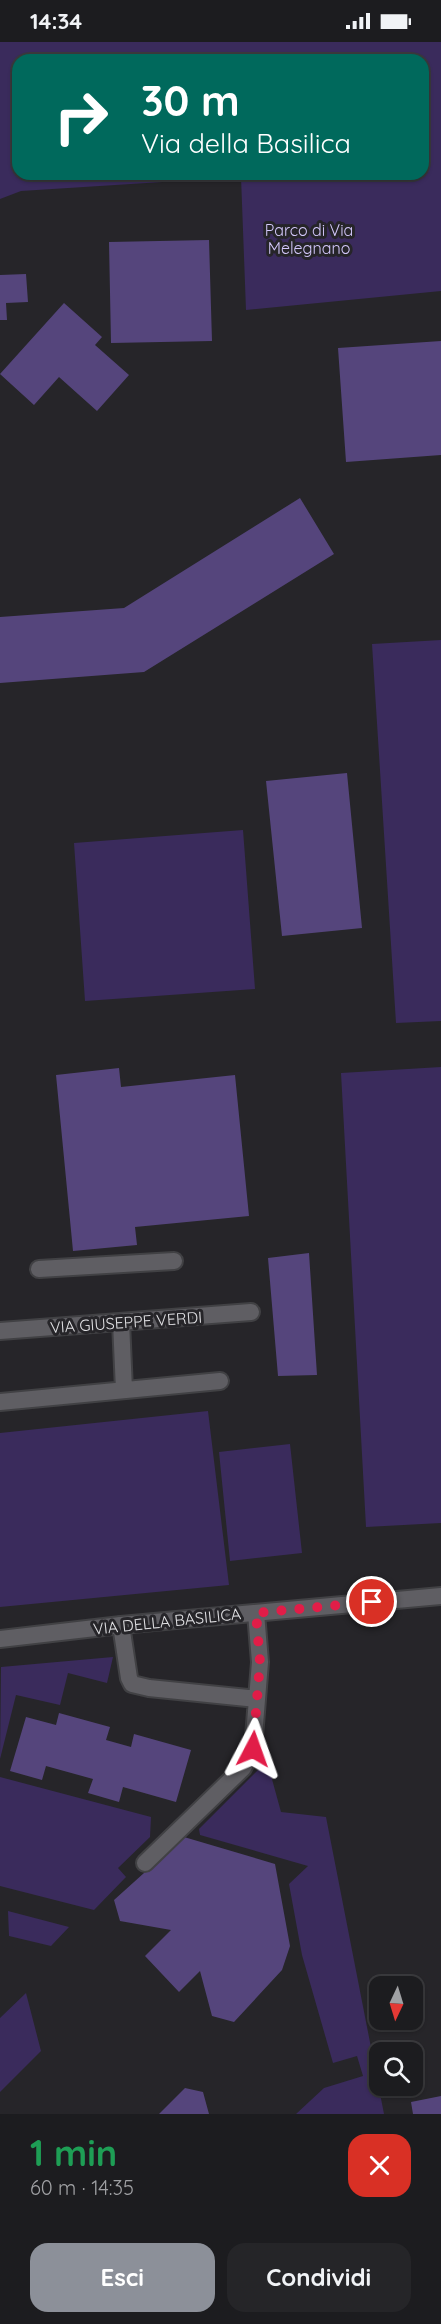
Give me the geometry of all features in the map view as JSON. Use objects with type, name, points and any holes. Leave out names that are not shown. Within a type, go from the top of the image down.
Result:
[{"type":"street","points":[[39,1269],[174,1261]]},
{"type":"street","name":"VIA GIUSEPPE VERDI","points":[[0,1331],[251,1312]]},
{"type":"street","points":[[121,1322],[124,1390]]},
{"type":"street","points":[[0,1402],[220,1381]]},
{"type":"street","name":"VIA DELLA BASILICA","points":[[0,1639],[121,1625],[441,1596]]},
{"type":"street","points":[[145,1863],[249,1760],[253,1749],[260,1662],[256,1613]]},
{"type":"street","points":[[121,1625],[129,1678],[132,1684],[149,1688],[257,1699]]},
{"type":"green space","name":"Parco di Via Melegnano","points":[[0,42],[441,42],[441,291],[246,310],[241,180],[429,180],[429,54],[12,54],[12,180],[194,180],[21,191],[0,199]]},
{"type":"green space","points":[[441,640],[441,1021],[396,1023],[372,644]]},
{"type":"green space","points":[[243,830],[255,989],[85,1001],[74,843]]},
{"type":"green space","points":[[441,1067],[441,1523],[366,1527],[341,1073]]},
{"type":"green space","points":[[208,1411],[229,1585],[0,1607],[0,1433]]},
{"type":"green space","points":[[290,1444],[302,1553],[230,1561],[219,1452]]},
{"type":"green space","points":[[113,1657],[107,1683],[68,1673],[60,1705],[16,1695],[0,1759],[1,1667]]},
{"type":"green space","points":[[267,1761],[281,1812],[326,1817],[370,2042],[369,2096],[380,2096],[384,2114],[296,2114],[324,2088],[363,2076],[357,2056],[333,2063],[302,1955],[289,1884],[308,1866],[200,1835],[199,1829]]},
{"type":"green space","points":[[0,1777],[151,1817],[150,1837],[118,1868],[126,1877],[94,1910],[0,1886]]},
{"type":"green space","points":[[8,1911],[69,1927],[51,1946],[9,1936]]},
{"type":"green space","points":[[26,1993],[41,2051],[0,2092],[0,2018]]},
{"type":"building","points":[[209,240],[212,341],[111,343],[109,242]]},
{"type":"building","points":[[26,274],[28,302],[6,303],[7,320],[0,320],[0,275]]},
{"type":"building","points":[[64,303],[102,337],[95,345],[129,375],[97,411],[59,377],[34,405],[0,374]]},
{"type":"building","points":[[441,341],[441,455],[346,462],[338,348]]},
{"type":"building","points":[[300,498],[334,554],[144,672],[0,683],[0,617],[124,608]]},
{"type":"building","points":[[347,773],[362,928],[282,936],[266,781]]},
{"type":"building","points":[[119,1068],[121,1087],[235,1075],[249,1216],[135,1227],[137,1245],[73,1251],[56,1075]]},
{"type":"building","points":[[309,1253],[317,1375],[278,1376],[268,1258]]},
{"type":"building","points":[[59,1713],[110,1727],[106,1740],[131,1747],[134,1734],[191,1750],[176,1802],[123,1787],[119,1802],[88,1793],[93,1779],[46,1766],[42,1780],[10,1771],[26,1717],[56,1725]]},
{"type":"building","points":[[184,1837],[275,1864],[290,1946],[282,1970],[234,2022],[212,2016],[200,1971],[179,1992],[145,1956],[171,1930],[120,1921],[114,1900]]},
{"type":"building","points":[[185,2088],[203,2092],[209,2114],[159,2114]]},
{"type":"building","points":[[441,2096],[441,2114],[413,2114],[411,2102]]},
{"type":"route","points":[[253,1749],[260,1662],[256,1613],[372,1602]]}]
